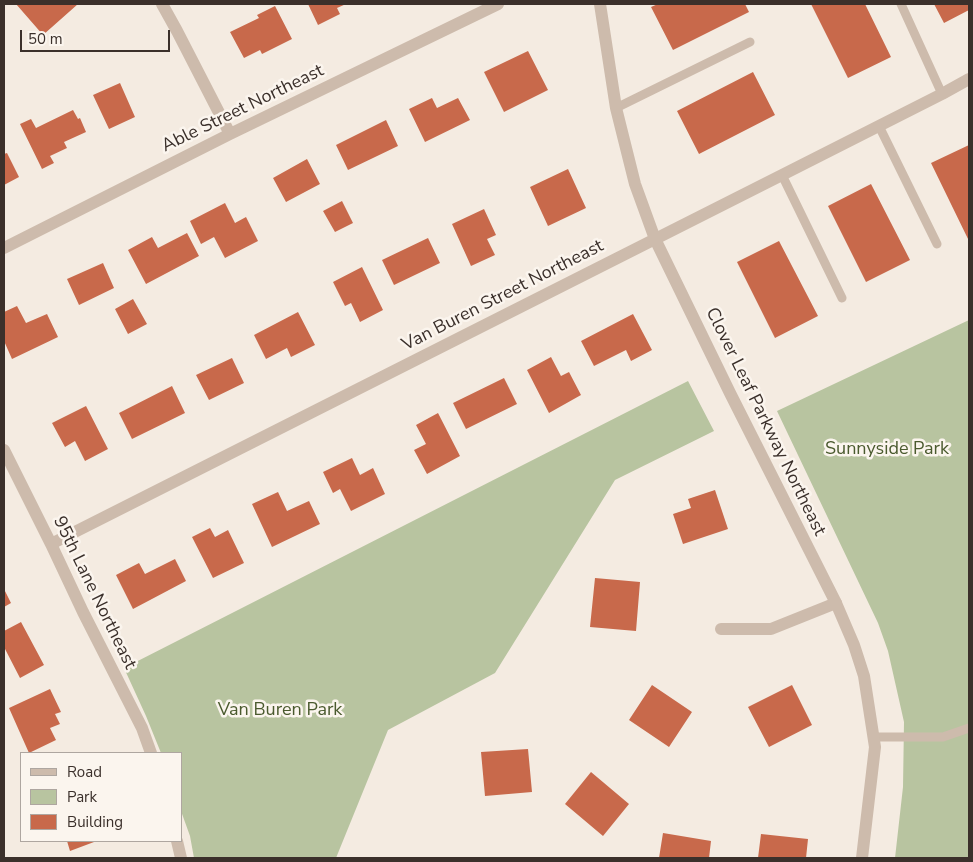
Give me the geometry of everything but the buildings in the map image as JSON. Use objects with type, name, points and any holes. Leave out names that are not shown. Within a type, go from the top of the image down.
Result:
[{"type":"street","points":[[162,4],[230,134]]},
{"type":"street","name":"Able Street Northeast","points":[[4,248],[230,134],[498,4]]},
{"type":"street","name":"Clover Leaf Parkway Northeast","points":[[600,4],[616,108],[635,184],[655,239],[836,603],[864,676],[875,747],[862,858]]},
{"type":"street","name":"Van Buren Street Northeast","points":[[51,544],[969,80]]},
{"type":"street","name":"95th Lane Northeast","points":[[4,450],[142,728],[151,752]]},
{"type":"street","points":[[721,629],[771,629],[836,603]]},
{"type":"street","points":[[177,842],[181,858]]},
{"type":"lane","points":[[901,4],[942,94]]},
{"type":"lane","points":[[616,108],[750,42]]},
{"type":"lane","points":[[878,126],[937,244]]},
{"type":"lane","points":[[782,175],[842,298]]},
{"type":"lane","points":[[874,737],[943,737],[969,728]]},
{"type":"green space","name":"Sunnyside Park","points":[[969,320],[969,858],[895,858],[903,787],[904,722],[888,651],[878,623],[777,411]]},
{"type":"green space","name":"Van Buren Park","points":[[688,381],[714,431],[615,480],[495,673],[388,730],[336,858],[194,858],[190,836],[182,814],[182,752],[161,752],[124,668]]}]
